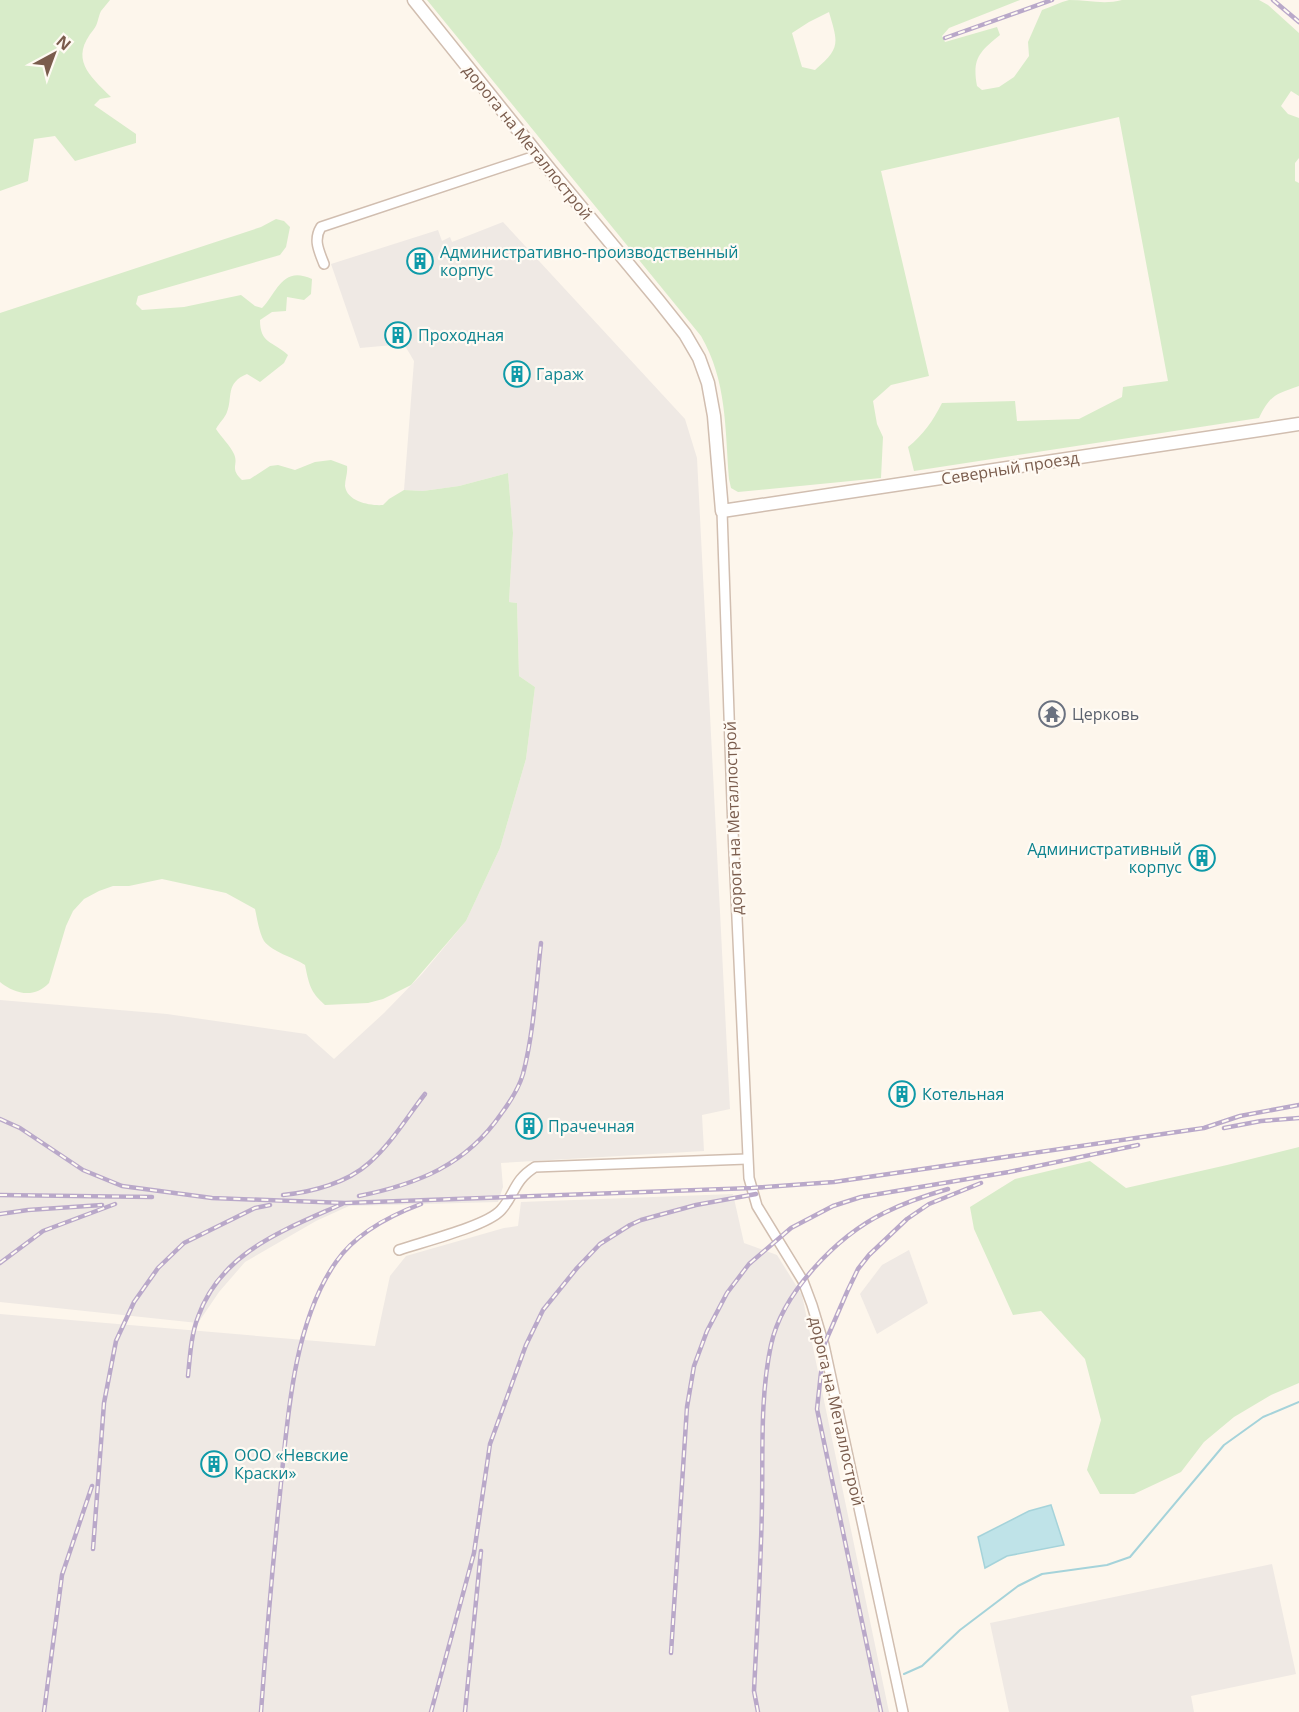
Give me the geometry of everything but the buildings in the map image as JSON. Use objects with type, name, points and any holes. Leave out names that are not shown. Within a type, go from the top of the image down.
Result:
[{"type":"street","name":"дорога на Металлострой","points":[[414,0],[685,334],[699,358],[708,383],[714,416],[722,511],[749,1178],[757,1206],[803,1281],[824,1345],[903,1712]]},
{"type":"street","points":[[324,264],[317,244],[317,234],[321,227],[538,155]]},
{"type":"street","name":"Северный проезд","points":[[722,511],[1299,424]]},
{"type":"street","points":[[399,1250],[488,1220],[501,1210],[522,1175],[535,1167],[747,1159]]},
{"type":"shaded area","points":[[503,222],[685,419],[697,458],[730,1109],[702,1115],[704,1151],[501,1163],[503,1187],[498,1202],[349,1206],[316,1221],[245,1262],[219,1292],[198,1323],[0,1302],[0,1000],[167,1014],[306,1034],[334,1059],[422,974],[466,921],[500,848],[526,759],[535,687],[519,676],[517,603],[509,602],[513,533],[508,473],[459,486],[423,491],[404,490],[414,361],[404,344],[360,348],[331,264],[438,230],[442,241],[450,237],[452,242]]},
{"type":"shaded area","points":[[733,1194],[744,1243],[777,1255],[802,1295],[889,1712],[0,1712],[0,1314],[375,1346],[390,1276],[406,1256],[518,1226],[521,1202]]},
{"type":"shaded area","points":[[909,1250],[928,1303],[877,1334],[860,1294],[882,1265]]},
{"type":"shaded area","points":[[1272,1564],[1296,1674],[1191,1696],[1194,1712],[1009,1712],[990,1623]]},
{"type":"green space","points":[[0,0],[110,0],[101,11],[87,40],[83,49],[83,58],[89,74],[111,97],[100,99],[94,105],[136,134],[136,143],[75,161],[55,136],[34,139],[28,181],[0,191]]},
{"type":"green space","points":[[427,0],[1020,0],[949,28],[942,36],[945,42],[997,27],[1000,35],[982,51],[977,62],[977,86],[982,90],[999,87],[1014,77],[1029,56],[1028,42],[1042,10],[1069,0],[1102,2],[1259,0],[1268,5],[1299,33],[1299,96],[1291,91],[1281,106],[1288,114],[1299,118],[1299,158],[1295,163],[1295,181],[1299,183],[1299,386],[1274,396],[1259,418],[914,471],[908,447],[927,427],[942,403],[1015,401],[1017,421],[1079,419],[1122,397],[1123,387],[1168,381],[1119,117],[881,171],[929,376],[891,385],[873,401],[877,424],[883,437],[881,478],[738,492],[731,488],[720,388],[710,353],[701,336]],"holes":[[[829,12],[835,38],[833,50],[815,70],[802,67],[792,33]]]},
{"type":"green space","points":[[276,219],[284,221],[290,227],[286,247],[280,255],[138,296],[136,304],[142,310],[184,307],[241,295],[255,306],[262,308],[287,278],[302,276],[312,279],[311,294],[304,300],[287,297],[286,311],[272,312],[260,320],[262,334],[265,338],[288,355],[284,363],[260,382],[247,374],[235,382],[227,412],[216,429],[234,454],[235,469],[242,480],[250,479],[270,466],[278,465],[295,470],[315,462],[331,460],[347,466],[345,486],[350,496],[366,504],[383,505],[404,490],[423,491],[459,486],[508,473],[513,533],[509,602],[517,603],[519,676],[535,687],[526,759],[500,848],[466,921],[411,985],[383,999],[368,1003],[325,1005],[311,987],[305,965],[272,948],[264,941],[255,909],[226,893],[162,879],[129,886],[113,886],[84,899],[73,911],[66,926],[49,983],[31,993],[18,992],[0,982],[0,313],[261,227]]},
{"type":"green space","points":[[1299,1147],[1299,1383],[1271,1395],[1234,1417],[1204,1442],[1181,1472],[1134,1494],[1100,1494],[1087,1470],[1101,1420],[1085,1359],[1041,1311],[1013,1315],[974,1229],[970,1207],[1015,1179],[1090,1161],[1126,1188]]},
{"type":"water","points":[[1051,1505],[1064,1545],[1007,1556],[985,1568],[978,1537],[1029,1511]]},
{"type":"waterway","points":[[904,1674],[922,1666],[960,1630],[1018,1586],[1042,1574],[1107,1565],[1130,1557],[1224,1445],[1263,1417],[1299,1402]]},
{"type":"railway","points":[[945,38],[1052,0]]},
{"type":"railway","points":[[1273,0],[1299,22]]},
{"type":"railway","points":[[359,1196],[401,1185],[439,1170],[472,1147],[487,1132],[504,1109],[519,1084],[527,1058],[541,943]]},
{"type":"railway","points":[[283,1195],[306,1192],[329,1185],[360,1170],[384,1147],[425,1094]]},
{"type":"railway","points":[[0,1119],[20,1128],[83,1170],[122,1186],[212,1198],[345,1203],[752,1188],[834,1182],[1204,1128],[1240,1116],[1299,1105]]},
{"type":"railway","points":[[1224,1128],[1261,1121],[1299,1118]]},
{"type":"railway","points":[[671,1653],[687,1407],[694,1366],[707,1331],[727,1293],[749,1264],[791,1228],[833,1206],[861,1197],[1009,1172],[1138,1145]]},
{"type":"railway","points":[[881,1712],[817,1409],[824,1345],[858,1269],[869,1255],[907,1219],[929,1204],[981,1183]]},
{"type":"railway","points":[[758,1712],[754,1691],[761,1551],[764,1404],[767,1365],[777,1325],[799,1286],[830,1251],[848,1236],[892,1209],[948,1189]]},
{"type":"railway","points":[[431,1712],[474,1553],[490,1444],[526,1345],[543,1310],[600,1244],[630,1225],[696,1205],[756,1194]]},
{"type":"railway","points":[[0,1195],[152,1197]]},
{"type":"railway","points":[[0,1263],[43,1231],[115,1204]]},
{"type":"railway","points":[[188,1376],[191,1346],[198,1317],[208,1295],[222,1276],[257,1246],[298,1223],[342,1204]]},
{"type":"railway","points":[[261,1712],[285,1443],[294,1378],[309,1316],[336,1262],[353,1242],[385,1220],[421,1204]]},
{"type":"railway","points":[[0,1214],[102,1205]]},
{"type":"railway","points":[[93,1549],[104,1403],[116,1341],[134,1302],[158,1268],[184,1243],[255,1208],[270,1205]]},
{"type":"railway","points":[[44,1712],[62,1575],[92,1486]]},
{"type":"railway","points":[[465,1712],[481,1551]]},
{"type":"place","name":"Административно-производственный корпус","points":[[420,261]]},
{"type":"place","name":"Проходная","points":[[398,335]]},
{"type":"place","name":"Гараж","points":[[517,374]]},
{"type":"place","name":"Церковь","points":[[1052,714]]},
{"type":"place","name":"Административный корпус","points":[[1202,858]]},
{"type":"place","name":"Котельная","points":[[902,1094]]},
{"type":"place","name":"Прачечная","points":[[529,1126]]},
{"type":"place","name":"ООО «Невские Краски»","points":[[214,1464]]}]
